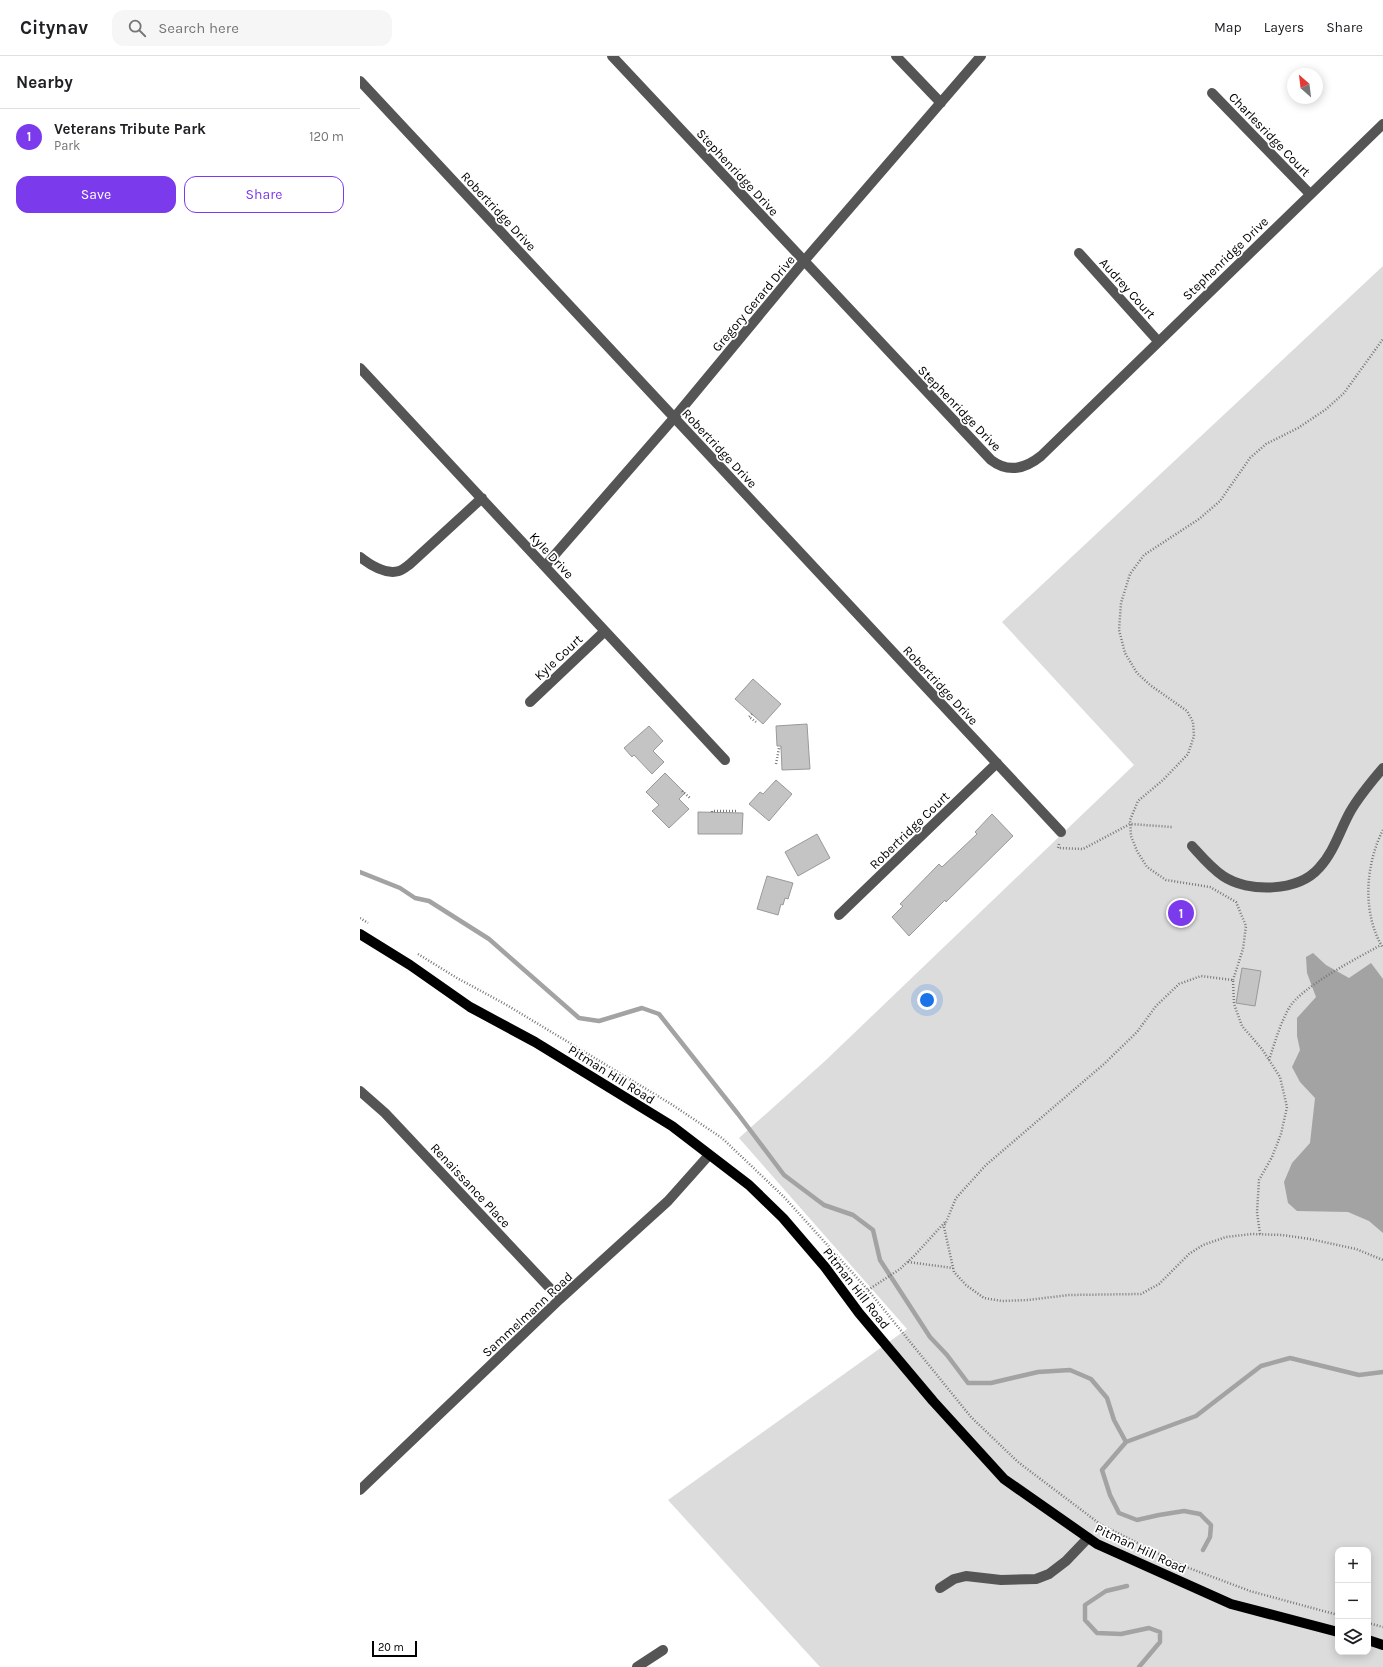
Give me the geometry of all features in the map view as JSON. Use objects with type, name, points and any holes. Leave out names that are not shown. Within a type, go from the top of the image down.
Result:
[{"type":"main road","name":"Pitman Hill Road","points":[[360,934],[410,965],[470,1006],[535,1042],[672,1126],[749,1185],[783,1218],[825,1267],[859,1313],[933,1401],[1004,1479],[1097,1544],[1231,1604],[1335,1631]]},
{"type":"main road","points":[[1371,1641],[1383,1644]]},
{"type":"street","name":"Stephenridge Drive","points":[[612,56],[991,460],[1006,467],[1026,466],[1032,464],[1383,124]]},
{"type":"street","points":[[896,56],[940,103]]},
{"type":"street","name":"Gregory Gerard Drive","points":[[545,566],[674,418],[804,261],[981,56]]},
{"type":"street","name":"Robertridge Drive","points":[[360,81],[1061,832]]},
{"type":"street","name":"Charlesridge Court","points":[[1212,93],[1310,194]]},
{"type":"street","name":"Audrey Court","points":[[1079,253],[1158,341]]},
{"type":"street","name":"Kyle Drive","points":[[360,368],[725,760]]},
{"type":"street","points":[[360,556],[370,565],[384,571],[398,571],[410,564],[482,498]]},
{"type":"street","name":"Kyle Court","points":[[530,702],[605,631]]},
{"type":"street","name":"Robertridge Court","points":[[839,915],[997,763]]},
{"type":"street","points":[[1192,846],[1207,863],[1223,876],[1243,886],[1265,888],[1288,885],[1305,880],[1320,868],[1334,845],[1350,812],[1368,785],[1383,768]]},
{"type":"street","name":"Renaissance Place","points":[[360,1091],[385,1112],[560,1300]]},
{"type":"street","name":"Sammelmann Road","points":[[360,1490],[560,1300],[668,1201],[709,1155]]},
{"type":"street","points":[[940,1588],[954,1579],[966,1576],[1001,1580],[1036,1579],[1049,1574],[1066,1561],[1088,1538]]},
{"type":"street","points":[[637,1667],[663,1650]]},
{"type":"path","points":[[1260,1234],[1257,1212],[1259,1180],[1272,1157],[1281,1134],[1287,1107],[1280,1077],[1262,1049],[1242,1026],[1234,1004],[1233,980],[1243,949],[1246,926],[1236,902],[1210,887],[1166,880],[1147,867],[1137,851],[1131,836],[1130,820],[1138,800],[1163,780],[1188,754],[1194,736],[1193,722],[1187,711],[1150,685],[1137,673],[1125,653],[1119,630],[1121,603],[1130,574],[1144,556],[1199,519],[1220,501],[1250,458],[1266,444],[1325,410],[1339,397],[1383,339]]},
{"type":"path","points":[[752,714],[749,717],[756,722]]},
{"type":"path","points":[[776,764],[779,748],[781,748]]},
{"type":"path","points":[[682,791],[690,798]]},
{"type":"path","points":[[712,812],[712,810],[736,811]]},
{"type":"path","points":[[1061,832],[1058,848],[1083,848],[1130,824],[1172,827]]},
{"type":"path","points":[[1383,830],[1369,878],[1368,896],[1369,915],[1383,948]]},
{"type":"path","points":[[1269,1060],[1290,1006],[1305,991],[1343,966],[1381,945]]},
{"type":"path","points":[[1233,980],[1201,976],[1179,984],[1156,1006],[1137,1032],[1104,1064],[986,1165],[956,1198],[944,1227],[954,1272],[966,1285],[984,1298],[1002,1301],[1028,1300],[1069,1295],[1141,1294],[1159,1284],[1189,1254],[1203,1245],[1226,1237],[1260,1234],[1303,1238],[1356,1249],[1383,1260]]},
{"type":"path","points":[[868,1290],[899,1270],[947,1220]]},
{"type":"path","points":[[908,1262],[953,1268]]},
{"type":"path","points":[[1371,1624],[1383,1627]]},
{"type":"shaded area","points":[[1383,266],[1383,1667],[820,1667],[668,1500],[907,1329],[739,1138],[825,1061],[1134,765],[1002,622]]},
{"type":"shaded area","points":[[1313,953],[1326,965],[1349,978],[1371,963],[1383,979],[1383,1233],[1369,1221],[1348,1212],[1297,1211],[1288,1203],[1284,1182],[1292,1163],[1310,1143],[1315,1098],[1300,1082],[1292,1067],[1300,1050],[1297,1036],[1297,1018],[1316,997],[1307,973],[1306,957]]},
{"type":"building","points":[[753,679],[781,704],[763,724],[735,699]]},
{"type":"building","points":[[807,724],[810,769],[782,770],[781,746],[777,746],[776,726]]},
{"type":"building","points":[[649,726],[663,741],[653,751],[664,762],[652,774],[634,755],[632,757],[624,748]]},
{"type":"building","points":[[665,773],[685,793],[679,799],[689,809],[669,828],[652,811],[659,805],[646,792]]},
{"type":"building","points":[[776,780],[792,794],[769,821],[749,804],[760,792],[763,794]]},
{"type":"building","points":[[698,812],[743,813],[742,834],[698,834]]},
{"type":"building","points":[[992,814],[1013,836],[909,936],[892,917],[903,906],[900,904],[939,864],[942,867],[977,834],[975,832]]},
{"type":"building","points":[[817,834],[830,858],[798,876],[785,852]]},
{"type":"building","points":[[767,876],[793,883],[788,899],[785,898],[783,905],[781,904],[778,915],[757,909]]},
{"type":"building","points":[[1242,968],[1261,971],[1255,1006],[1236,1003]]},
{"type":"waterway","points":[[360,872],[400,888],[415,898],[429,901],[489,939],[579,1018],[599,1021],[642,1008],[659,1014],[784,1175],[824,1205],[853,1215],[873,1230],[880,1260],[930,1337],[947,1355],[968,1383],[991,1383],[1038,1372],[1070,1370],[1091,1379],[1107,1398],[1114,1420],[1126,1442]]},
{"type":"waterway","points":[[1203,1550],[1210,1537],[1211,1525],[1200,1514],[1184,1511],[1137,1520],[1119,1513],[1110,1495],[1102,1470],[1126,1442],[1196,1416],[1261,1366],[1290,1358],[1359,1375],[1383,1372]]},
{"type":"waterway","points":[[1127,1586],[1106,1591],[1085,1605],[1085,1620],[1097,1633],[1121,1634],[1149,1628],[1160,1632],[1160,1642],[1139,1667]]},
{"type":"place","name":"Veterans Tribute Park","points":[[1181,913]]}]
